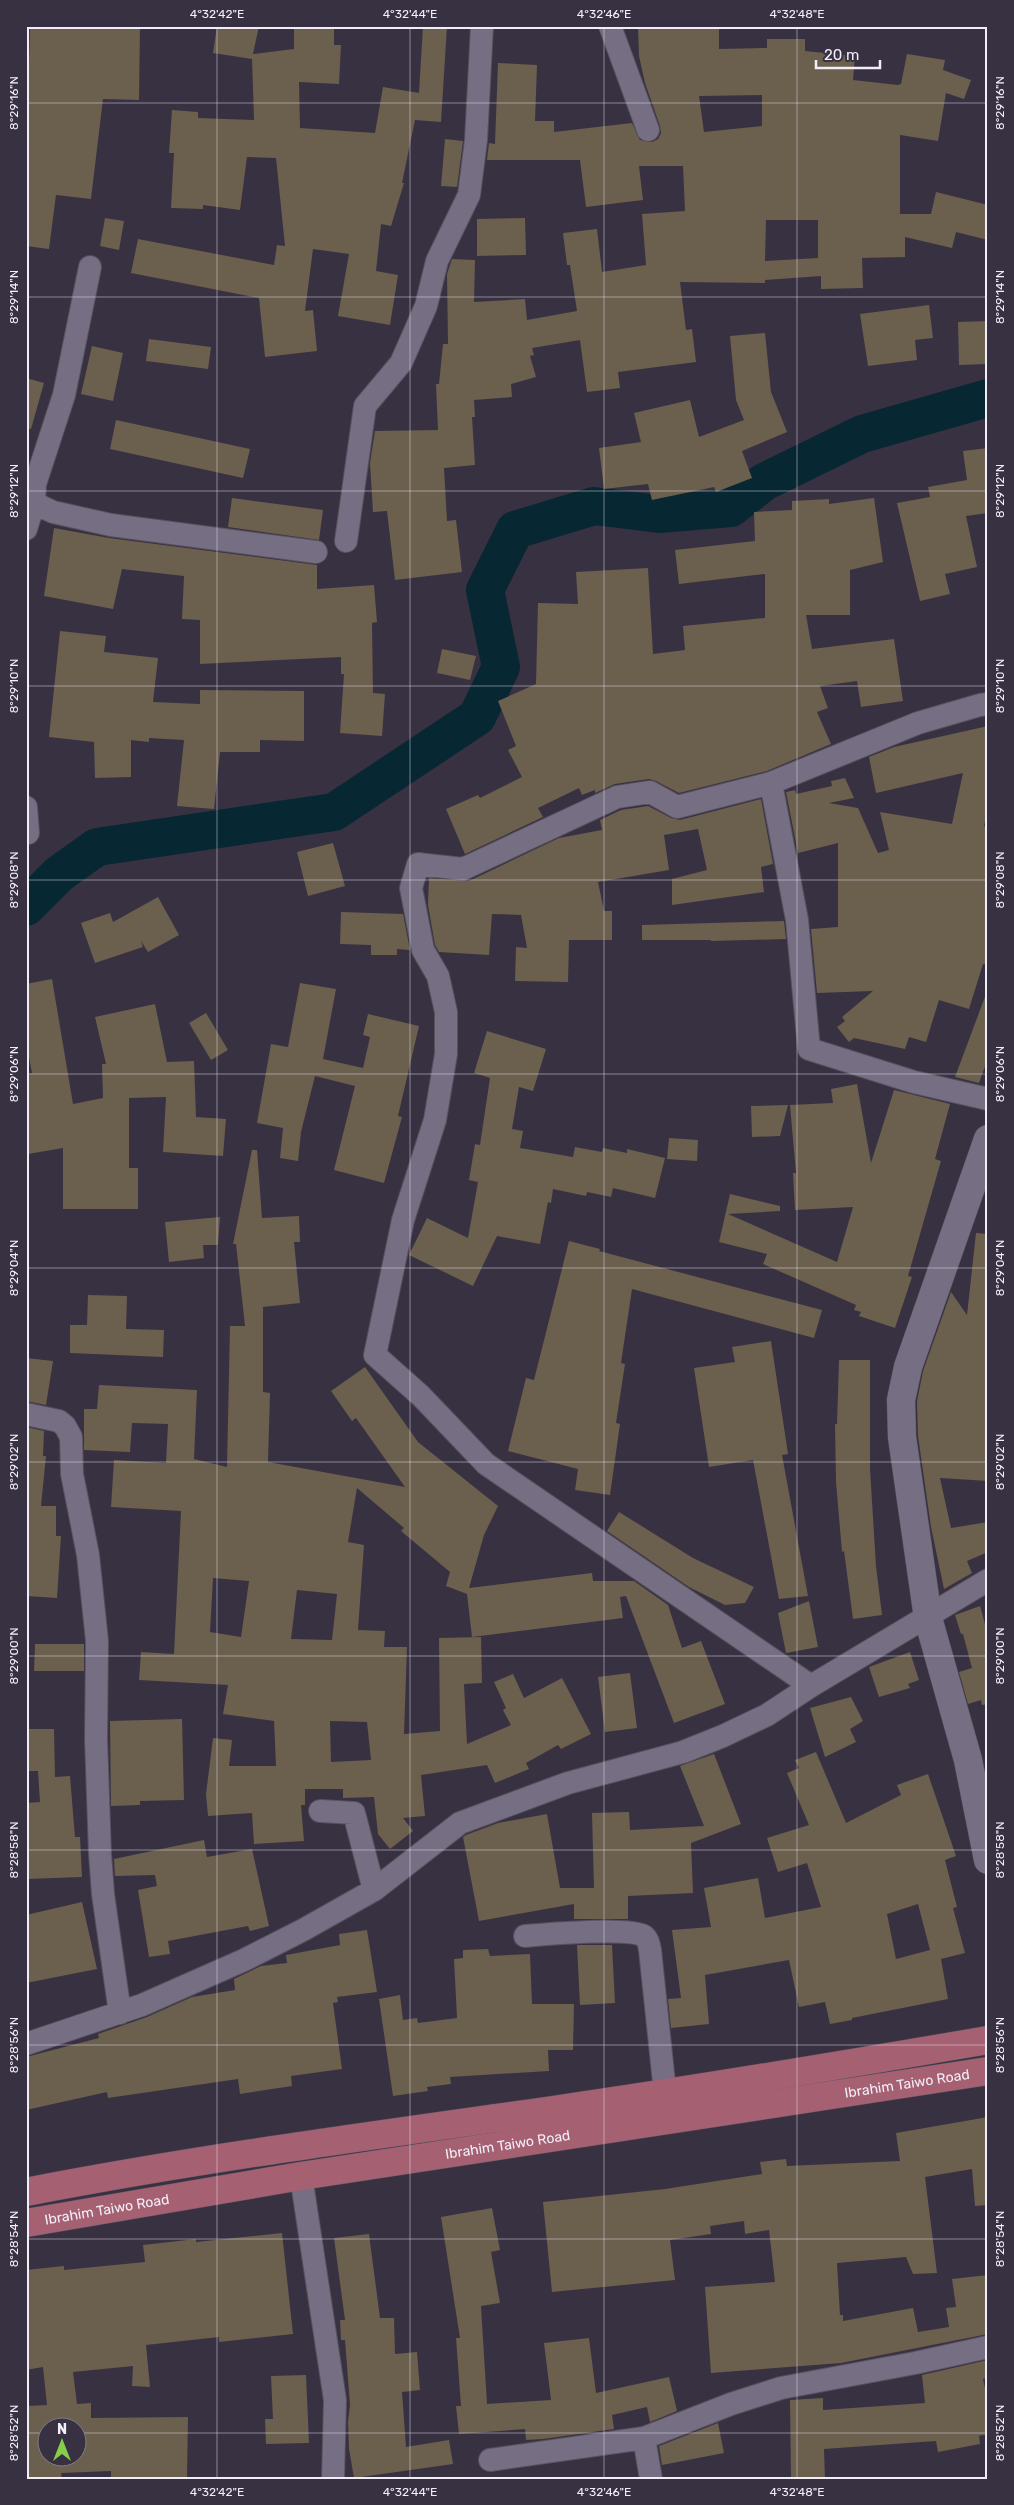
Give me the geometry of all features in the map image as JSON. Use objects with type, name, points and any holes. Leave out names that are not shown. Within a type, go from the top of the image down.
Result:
[{"type":"main road","name":"Ibrahim Taiwo Road","points":[[26,2192],[124,2173],[324,2141],[665,2092],[988,2040]]},
{"type":"main road","name":"Ibrahim Taiwo Road","points":[[26,2223],[301,2176],[988,2070]]},
{"type":"street","points":[[346,541],[365,406],[400,363],[426,306],[437,261],[469,195],[476,140],[482,26]]},
{"type":"street","points":[[610,26],[648,130]]},
{"type":"street","points":[[26,529],[35,484],[64,395],[90,267]]},
{"type":"street","points":[[30,502],[53,512],[111,525],[316,552]]},
{"type":"street","points":[[811,1686],[486,1464],[421,1396],[375,1355],[403,1220],[435,1120],[446,1054],[446,1012],[438,976],[424,950],[411,888],[418,864],[464,869],[617,797],[650,792],[678,806],[771,784],[918,723],[980,704],[988,704]]},
{"type":"street","points":[[771,784],[797,920],[809,1049],[914,1082],[988,1098]]},
{"type":"street","points":[[26,807],[28,833]]},
{"type":"street","points":[[988,1139],[908,1367],[901,1400],[902,1437],[928,1618],[968,1760],[988,1860]]},
{"type":"street","points":[[26,1414],[58,1420],[66,1426],[71,1437],[72,1474],[88,1555],[98,1641],[96,1739],[100,1854],[103,1894],[120,2013]]},
{"type":"street","points":[[26,2044],[120,2013],[244,1960],[303,1930],[374,1890],[460,1823],[568,1783],[683,1752],[767,1716],[811,1686],[928,1618],[988,1580]]},
{"type":"street","points":[[320,1810],[354,1813],[374,1890]]},
{"type":"street","points":[[525,1936],[566,1932],[627,1933],[644,1936],[650,1950],[665,2092]]},
{"type":"street","points":[[301,2176],[336,2400],[333,2479]]},
{"type":"street","points":[[490,2460],[644,2438],[731,2404],[781,2388],[915,2363],[988,2347]]},
{"type":"street","points":[[644,2438],[650,2479]]},
{"type":"building","points":[[30,26],[140,26],[139,100],[103,99],[91,199],[56,195],[49,249],[26,246],[26,96],[28,96]]},
{"type":"building","points":[[217,26],[259,26],[253,54],[294,49],[294,26],[334,26],[334,45],[341,45],[339,84],[299,82],[300,128],[375,133],[383,87],[419,93],[423,26],[447,26],[441,122],[415,120],[402,183],[404,183],[391,226],[381,224],[376,271],[398,275],[390,325],[338,316],[349,254],[313,249],[305,311],[313,310],[317,351],[265,357],[259,298],[131,273],[138,239],[274,265],[277,245],[285,246],[276,158],[247,157],[240,210],[203,205],[203,209],[171,208],[174,153],[169,153],[172,110],[198,112],[198,118],[254,120],[252,59],[213,53]]},
{"type":"building","points":[[638,26],[719,26],[719,49],[767,48],[767,39],[805,39],[805,51],[855,56],[853,80],[898,85],[901,84],[907,54],[945,60],[943,70],[971,80],[964,99],[946,93],[938,141],[900,135],[900,214],[931,214],[936,192],[988,205],[988,240],[956,232],[952,248],[905,237],[905,257],[862,258],[863,288],[821,289],[821,276],[765,280],[765,283],[680,282],[686,330],[692,329],[696,362],[618,372],[620,388],[587,392],[580,340],[532,348],[534,355],[530,356],[536,377],[511,384],[512,397],[474,400],[475,417],[472,417],[475,465],[444,468],[447,521],[456,520],[462,572],[395,580],[387,511],[373,512],[370,463],[375,431],[438,430],[436,384],[439,384],[443,344],[448,344],[447,274],[452,259],[475,260],[474,302],[525,299],[527,320],[577,311],[570,265],[567,265],[563,233],[597,229],[602,272],[646,265],[642,214],[685,211],[683,166],[639,166],[643,200],[586,207],[580,160],[487,160],[489,143],[495,144],[498,63],[537,65],[535,121],[554,121],[554,132],[632,123],[640,140],[652,142],[658,139],[661,133],[660,126],[645,83],[639,56]],"holes":[[[762,95],[762,126],[704,132],[699,96]],[[766,220],[818,220],[818,258],[765,261]]]},
{"type":"building","points":[[445,139],[463,141],[457,187],[441,186]]},
{"type":"building","points":[[105,218],[124,221],[119,250],[100,246]]},
{"type":"building","points":[[525,218],[526,255],[477,256],[477,219]]},
{"type":"building","points":[[929,305],[933,338],[915,340],[917,360],[868,366],[860,314]]},
{"type":"building","points":[[988,321],[988,364],[959,365],[958,322]]},
{"type":"building","points":[[765,333],[771,392],[787,432],[742,451],[752,478],[716,492],[714,487],[652,500],[648,484],[604,489],[599,448],[641,442],[634,413],[690,400],[699,437],[744,420],[736,400],[730,336]]},
{"type":"building","points":[[149,339],[211,347],[208,369],[146,361]]},
{"type":"building","points":[[92,346],[123,353],[113,401],[81,394]]},
{"type":"building","points":[[26,378],[44,383],[31,429],[26,428]]},
{"type":"building","points":[[116,420],[250,449],[243,478],[110,449]]},
{"type":"building","points":[[988,448],[988,513],[966,516],[977,567],[945,574],[950,594],[920,601],[897,503],[930,497],[928,487],[967,480],[963,451]]},
{"type":"building","points":[[232,498],[323,510],[319,540],[228,527]]},
{"type":"building","points":[[874,498],[883,562],[850,570],[850,615],[806,615],[812,649],[894,639],[903,701],[861,707],[857,681],[820,686],[828,708],[817,712],[831,744],[767,771],[679,793],[649,779],[615,784],[595,793],[595,790],[582,795],[579,788],[538,808],[543,817],[465,854],[446,809],[478,795],[480,798],[522,777],[508,750],[516,746],[498,701],[536,684],[538,603],[578,604],[576,572],[648,568],[653,654],[685,650],[683,626],[765,618],[765,574],[679,584],[675,550],[755,541],[754,512],[792,510],[792,501],[829,499],[829,504]]},
{"type":"building","points":[[54,528],[109,538],[317,565],[317,589],[374,585],[377,622],[372,623],[373,693],[385,694],[382,736],[340,733],[344,674],[341,674],[341,657],[200,664],[200,620],[182,619],[184,576],[122,569],[113,609],[44,596]]},
{"type":"building","points":[[60,631],[106,636],[104,652],[158,658],[153,702],[200,704],[200,690],[304,691],[304,741],[260,740],[260,752],[220,752],[214,809],[177,806],[184,740],[149,738],[149,742],[131,740],[131,777],[95,778],[94,742],[49,737]]},
{"type":"building","points":[[442,649],[476,656],[470,680],[437,673]]},
{"type":"building","points":[[988,726],[988,808],[984,826],[988,827],[988,965],[983,964],[969,1009],[939,1000],[926,1042],[909,1037],[905,1049],[854,1038],[849,1042],[837,1027],[845,1021],[842,1017],[873,991],[817,993],[811,929],[838,927],[838,843],[798,853],[786,792],[795,790],[796,794],[832,786],[831,781],[845,778],[854,798],[829,803],[858,808],[878,853],[889,850],[880,812],[952,824],[963,773],[876,793],[869,757],[894,747]]},
{"type":"building","points":[[761,799],[773,864],[761,867],[764,892],[672,905],[672,879],[707,870],[698,829],[664,835],[669,870],[598,882],[604,911],[612,911],[612,940],[569,940],[568,982],[515,981],[516,947],[527,948],[521,915],[492,914],[489,955],[439,952],[435,945],[428,905],[429,878],[469,881],[559,838],[602,830],[600,820],[621,810],[648,806],[671,818],[680,820]]},
{"type":"building","points":[[333,843],[345,886],[308,896],[297,852]]},
{"type":"building","points":[[158,897],[179,935],[148,952],[141,941],[143,947],[95,963],[81,923],[110,913],[113,922]]},
{"type":"building","points":[[341,912],[403,914],[410,950],[397,949],[397,955],[371,955],[371,945],[340,944]]},
{"type":"building","points":[[784,921],[786,939],[642,940],[642,925]]},
{"type":"building","points":[[52,979],[73,1104],[103,1098],[102,1064],[106,1064],[95,1017],[155,1004],[167,1062],[194,1061],[196,1117],[226,1119],[223,1156],[163,1152],[166,1097],[129,1098],[129,1168],[138,1168],[138,1209],[63,1209],[63,1148],[28,1154],[26,1146],[26,1074],[32,1073],[26,1042],[26,984]]},
{"type":"building","points":[[300,983],[336,989],[323,1059],[363,1068],[370,1037],[363,1035],[368,1014],[419,1026],[398,1116],[402,1117],[384,1183],[334,1170],[355,1086],[315,1076],[301,1132],[298,1161],[280,1158],[283,1128],[257,1123],[271,1044],[288,1047]]},
{"type":"building","points":[[986,994],[988,994],[988,1058],[979,1083],[955,1077]]},
{"type":"building","points":[[206,1013],[228,1050],[211,1060],[189,1023]]},
{"type":"building","points":[[487,1031],[546,1049],[533,1091],[519,1087],[512,1129],[523,1131],[520,1148],[573,1157],[575,1147],[602,1152],[603,1148],[627,1153],[627,1149],[665,1158],[655,1198],[613,1188],[611,1197],[587,1192],[586,1196],[553,1189],[551,1203],[548,1202],[540,1244],[497,1236],[473,1286],[409,1255],[427,1218],[468,1238],[478,1182],[469,1180],[475,1144],[480,1145],[490,1078],[474,1073]]},
{"type":"building","points":[[857,1084],[871,1163],[894,1090],[950,1104],[935,1159],[941,1161],[908,1276],[912,1277],[895,1328],[859,1316],[861,1312],[854,1310],[856,1305],[763,1264],[767,1254],[719,1242],[730,1194],[780,1206],[780,1211],[728,1214],[837,1262],[853,1207],[795,1210],[793,1173],[796,1173],[790,1105],[833,1103],[831,1089]]},
{"type":"building","points":[[788,1105],[780,1136],[752,1137],[751,1106]]},
{"type":"building","points":[[669,1138],[698,1140],[697,1161],[667,1159]]},
{"type":"building","points":[[252,1150],[257,1150],[262,1218],[299,1216],[300,1242],[294,1242],[300,1303],[263,1307],[263,1392],[270,1393],[268,1462],[405,1487],[356,1418],[352,1421],[331,1391],[365,1367],[418,1442],[498,1506],[484,1535],[469,1588],[592,1573],[593,1581],[634,1581],[668,1605],[682,1648],[701,1641],[725,1704],[674,1723],[626,1596],[620,1597],[623,1618],[472,1637],[467,1594],[446,1586],[450,1572],[401,1531],[404,1528],[357,1488],[348,1542],[364,1545],[358,1630],[385,1631],[384,1647],[407,1647],[404,1734],[440,1731],[439,1638],[481,1637],[482,1683],[464,1684],[467,1744],[511,1725],[503,1710],[506,1708],[494,1682],[513,1674],[524,1698],[562,1678],[591,1734],[561,1749],[558,1745],[526,1763],[529,1769],[495,1783],[487,1765],[421,1775],[425,1816],[403,1818],[413,1831],[390,1849],[378,1834],[374,1797],[343,1798],[343,1789],[305,1789],[305,1805],[301,1805],[304,1841],[254,1844],[252,1813],[208,1816],[206,1794],[213,1738],[232,1740],[229,1766],[276,1766],[274,1721],[223,1714],[228,1685],[139,1680],[141,1652],[174,1654],[181,1511],[111,1507],[114,1460],[166,1463],[168,1424],[132,1423],[130,1452],[84,1450],[84,1409],[97,1409],[99,1385],[197,1390],[194,1459],[227,1467],[230,1326],[245,1326],[236,1244],[233,1244]],"holes":[[[213,1578],[249,1581],[241,1637],[210,1632]],[[297,1590],[337,1594],[332,1640],[291,1639]],[[330,1721],[367,1722],[371,1760],[331,1762]]]},
{"type":"building","points":[[220,1217],[218,1245],[203,1245],[204,1258],[169,1262],[165,1222]]},
{"type":"building","points":[[976,1233],[988,1234],[988,1481],[940,1478],[951,1528],[988,1522],[988,1552],[967,1561],[972,1573],[944,1589],[931,1527],[918,1436],[917,1401],[923,1371],[951,1292],[967,1315]]},
{"type":"building","points":[[569,1241],[600,1249],[599,1251],[822,1310],[814,1338],[632,1289],[621,1363],[625,1364],[616,1423],[620,1424],[610,1495],[575,1490],[578,1469],[508,1451],[526,1378],[534,1380]]},
{"type":"building","points":[[88,1295],[127,1296],[126,1329],[164,1330],[163,1357],[70,1353],[70,1325],[87,1325]]},
{"type":"building","points":[[771,1341],[788,1454],[782,1455],[808,1596],[779,1599],[753,1460],[709,1467],[694,1368],[735,1362],[732,1347]]},
{"type":"building","points":[[26,1358],[53,1361],[46,1405],[26,1401]]},
{"type":"building","points":[[839,1360],[870,1360],[870,1469],[876,1566],[882,1615],[853,1619],[844,1551],[842,1552],[836,1482],[835,1424],[837,1424]]},
{"type":"building","points":[[26,1427],[44,1431],[43,1456],[46,1456],[41,1506],[56,1506],[56,1536],[61,1536],[57,1598],[26,1596]]},
{"type":"building","points":[[619,1512],[693,1558],[754,1587],[745,1603],[725,1605],[689,1587],[607,1531]]},
{"type":"building","points":[[809,1601],[818,1647],[786,1653],[778,1613]]},
{"type":"building","points":[[980,1606],[988,1635],[988,1704],[982,1705],[981,1700],[968,1704],[959,1672],[972,1668],[963,1634],[961,1634],[955,1615]]},
{"type":"building","points":[[35,1644],[84,1644],[84,1671],[34,1671]]},
{"type":"building","points":[[910,1652],[919,1680],[908,1684],[910,1688],[879,1697],[869,1667]]},
{"type":"building","points":[[630,1673],[637,1728],[605,1732],[598,1677]]},
{"type":"building","points":[[851,1697],[863,1721],[850,1729],[856,1742],[825,1757],[810,1708]]},
{"type":"building","points":[[182,1719],[184,1800],[140,1801],[140,1805],[111,1806],[110,1721]]},
{"type":"building","points":[[26,1729],[54,1729],[55,1777],[70,1776],[75,1837],[80,1837],[82,1877],[26,1879],[26,1803],[40,1802],[38,1771],[26,1771]]},
{"type":"building","points":[[816,1752],[846,1823],[901,1795],[897,1785],[928,1774],[956,1856],[945,1860],[957,1907],[953,1908],[965,1953],[941,1959],[948,1999],[830,2024],[825,2002],[799,2007],[789,1960],[705,1975],[709,2024],[671,2028],[668,1999],[681,1998],[672,1930],[711,1927],[704,1888],[758,1878],[765,1918],[821,1907],[807,1863],[778,1872],[767,1838],[809,1825],[787,1773],[799,1768],[795,1760]],"holes":[[[918,1904],[930,1950],[896,1959],[887,1914]]]},
{"type":"building","points":[[714,1754],[741,1824],[691,1843],[693,1893],[628,1896],[628,1919],[574,1919],[574,1904],[479,1921],[463,1837],[498,1823],[547,1814],[560,1888],[594,1888],[592,1813],[629,1812],[630,1830],[704,1826],[680,1766]]},
{"type":"building","points":[[204,1840],[207,1857],[252,1849],[269,1926],[250,1931],[248,1926],[168,1941],[170,1954],[149,1957],[138,1890],[157,1886],[155,1875],[115,1876],[114,1859]]},
{"type":"building","points":[[82,1902],[97,1969],[26,1983],[26,1915]]},
{"type":"building","points":[[367,1930],[377,1992],[337,1997],[338,2002],[333,2003],[342,2069],[291,2076],[292,2086],[240,2094],[238,2079],[108,2098],[107,2092],[26,2110],[26,2057],[99,2038],[98,2034],[147,2017],[192,1997],[235,1990],[234,1979],[261,1966],[287,1963],[286,1955],[340,1945],[339,1934]]},
{"type":"building","points":[[577,1945],[612,1945],[615,2003],[580,2005]]},
{"type":"building","points":[[488,1949],[490,1956],[530,1954],[532,2004],[574,2004],[573,2050],[548,2050],[549,2071],[450,2077],[451,2084],[427,2087],[428,2091],[393,2096],[379,1999],[400,1995],[403,2020],[417,2018],[418,2023],[457,2018],[454,1959],[463,1958],[463,1950]]},
{"type":"building","points":[[988,2117],[988,2205],[975,2206],[972,2169],[925,2177],[937,2273],[913,2274],[906,2257],[837,2263],[840,2315],[843,2315],[843,2321],[913,2308],[918,2332],[949,2327],[946,2308],[956,2307],[952,2279],[988,2275],[988,2334],[841,2363],[711,2373],[705,2287],[775,2282],[769,2230],[745,2234],[744,2221],[710,2226],[711,2234],[670,2240],[675,2280],[552,2292],[543,2202],[665,2189],[762,2174],[760,2162],[786,2159],[787,2166],[900,2161],[896,2133]]},
{"type":"building","points":[[492,2208],[500,2250],[491,2252],[500,2303],[481,2306],[487,2404],[551,2400],[544,2343],[589,2338],[596,2393],[669,2377],[677,2411],[650,2422],[647,2407],[612,2415],[614,2429],[543,2439],[526,2440],[525,2429],[459,2434],[456,2406],[461,2406],[456,2338],[460,2338],[441,2217]]},
{"type":"building","points":[[282,2233],[293,2334],[219,2342],[219,2337],[146,2345],[150,2387],[132,2386],[133,2366],[73,2372],[77,2404],[91,2403],[91,2418],[188,2417],[187,2479],[111,2479],[111,2471],[61,2473],[62,2479],[26,2479],[26,2406],[47,2405],[43,2367],[26,2370],[26,2270],[64,2266],[64,2270],[145,2262],[143,2245],[196,2239],[196,2242]]},
{"type":"building","points":[[369,2234],[380,2318],[394,2318],[395,2354],[417,2352],[420,2390],[402,2392],[406,2447],[449,2440],[453,2464],[354,2478],[349,2449],[348,2422],[350,2405],[345,2340],[341,2340],[340,2320],[345,2320],[334,2238]]},
{"type":"building","points":[[988,2360],[988,2378],[983,2379],[988,2402],[988,2434],[979,2436],[980,2444],[938,2452],[936,2441],[824,2449],[825,2479],[791,2479],[790,2400],[823,2398],[823,2410],[925,2403],[922,2375]]},
{"type":"building","points":[[306,2375],[309,2443],[266,2444],[265,2419],[273,2419],[271,2376]]},
{"type":"building","points":[[718,2423],[724,2453],[662,2465],[659,2446]]},
{"type":"waterway","points":[[26,907],[59,874],[97,847],[334,812],[477,717],[501,667],[485,590],[515,530],[594,506],[659,514],[731,508],[764,482],[862,434],[988,398]]}]
